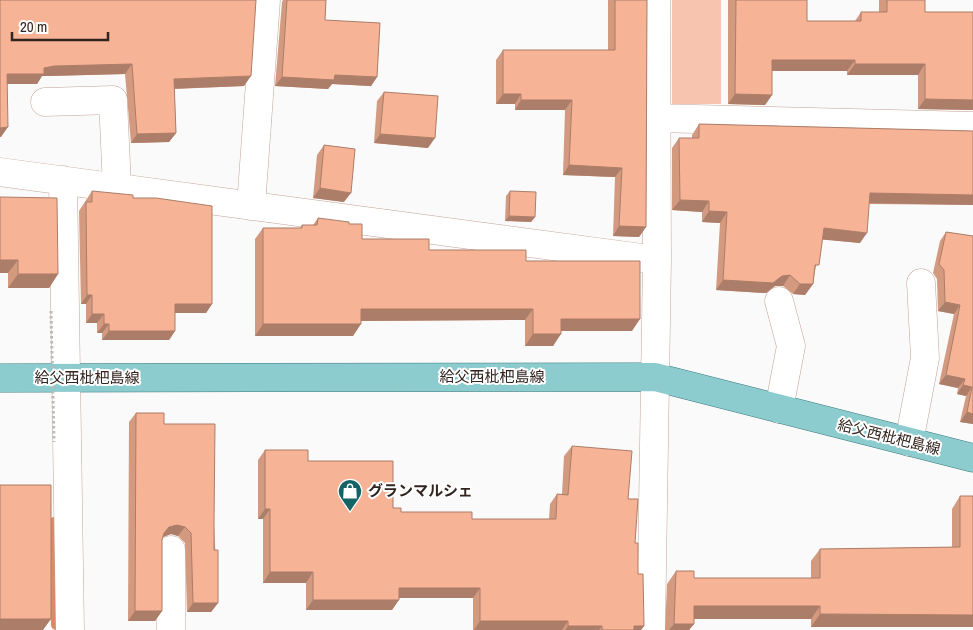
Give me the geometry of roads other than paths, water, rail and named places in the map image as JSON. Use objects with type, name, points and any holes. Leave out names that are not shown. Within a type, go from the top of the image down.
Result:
[{"type":"main road","name":"給父西枇杷島線","points":[[0,378],[655,378],[973,458]]},
{"type":"street","points":[[251,206],[266,0]]},
{"type":"street","points":[[651,630],[657,260],[656,0]]},
{"type":"street","points":[[45,102],[113,100],[118,187]]},
{"type":"street","points":[[656,118],[973,126]]},
{"type":"street","points":[[0,172],[657,260]]},
{"type":"street","points":[[63,180],[68,378],[70,630]]},
{"type":"street","points":[[909,442],[925,358],[921,283]]},
{"type":"street","points":[[779,301],[791,346],[779,409]]},
{"type":"street","points":[[171,550],[171,630]]},
{"type":"waterway","points":[[54,522],[56,625]]},
{"type":"place","name":"グランマルシェ","points":[[350,512]]}]
